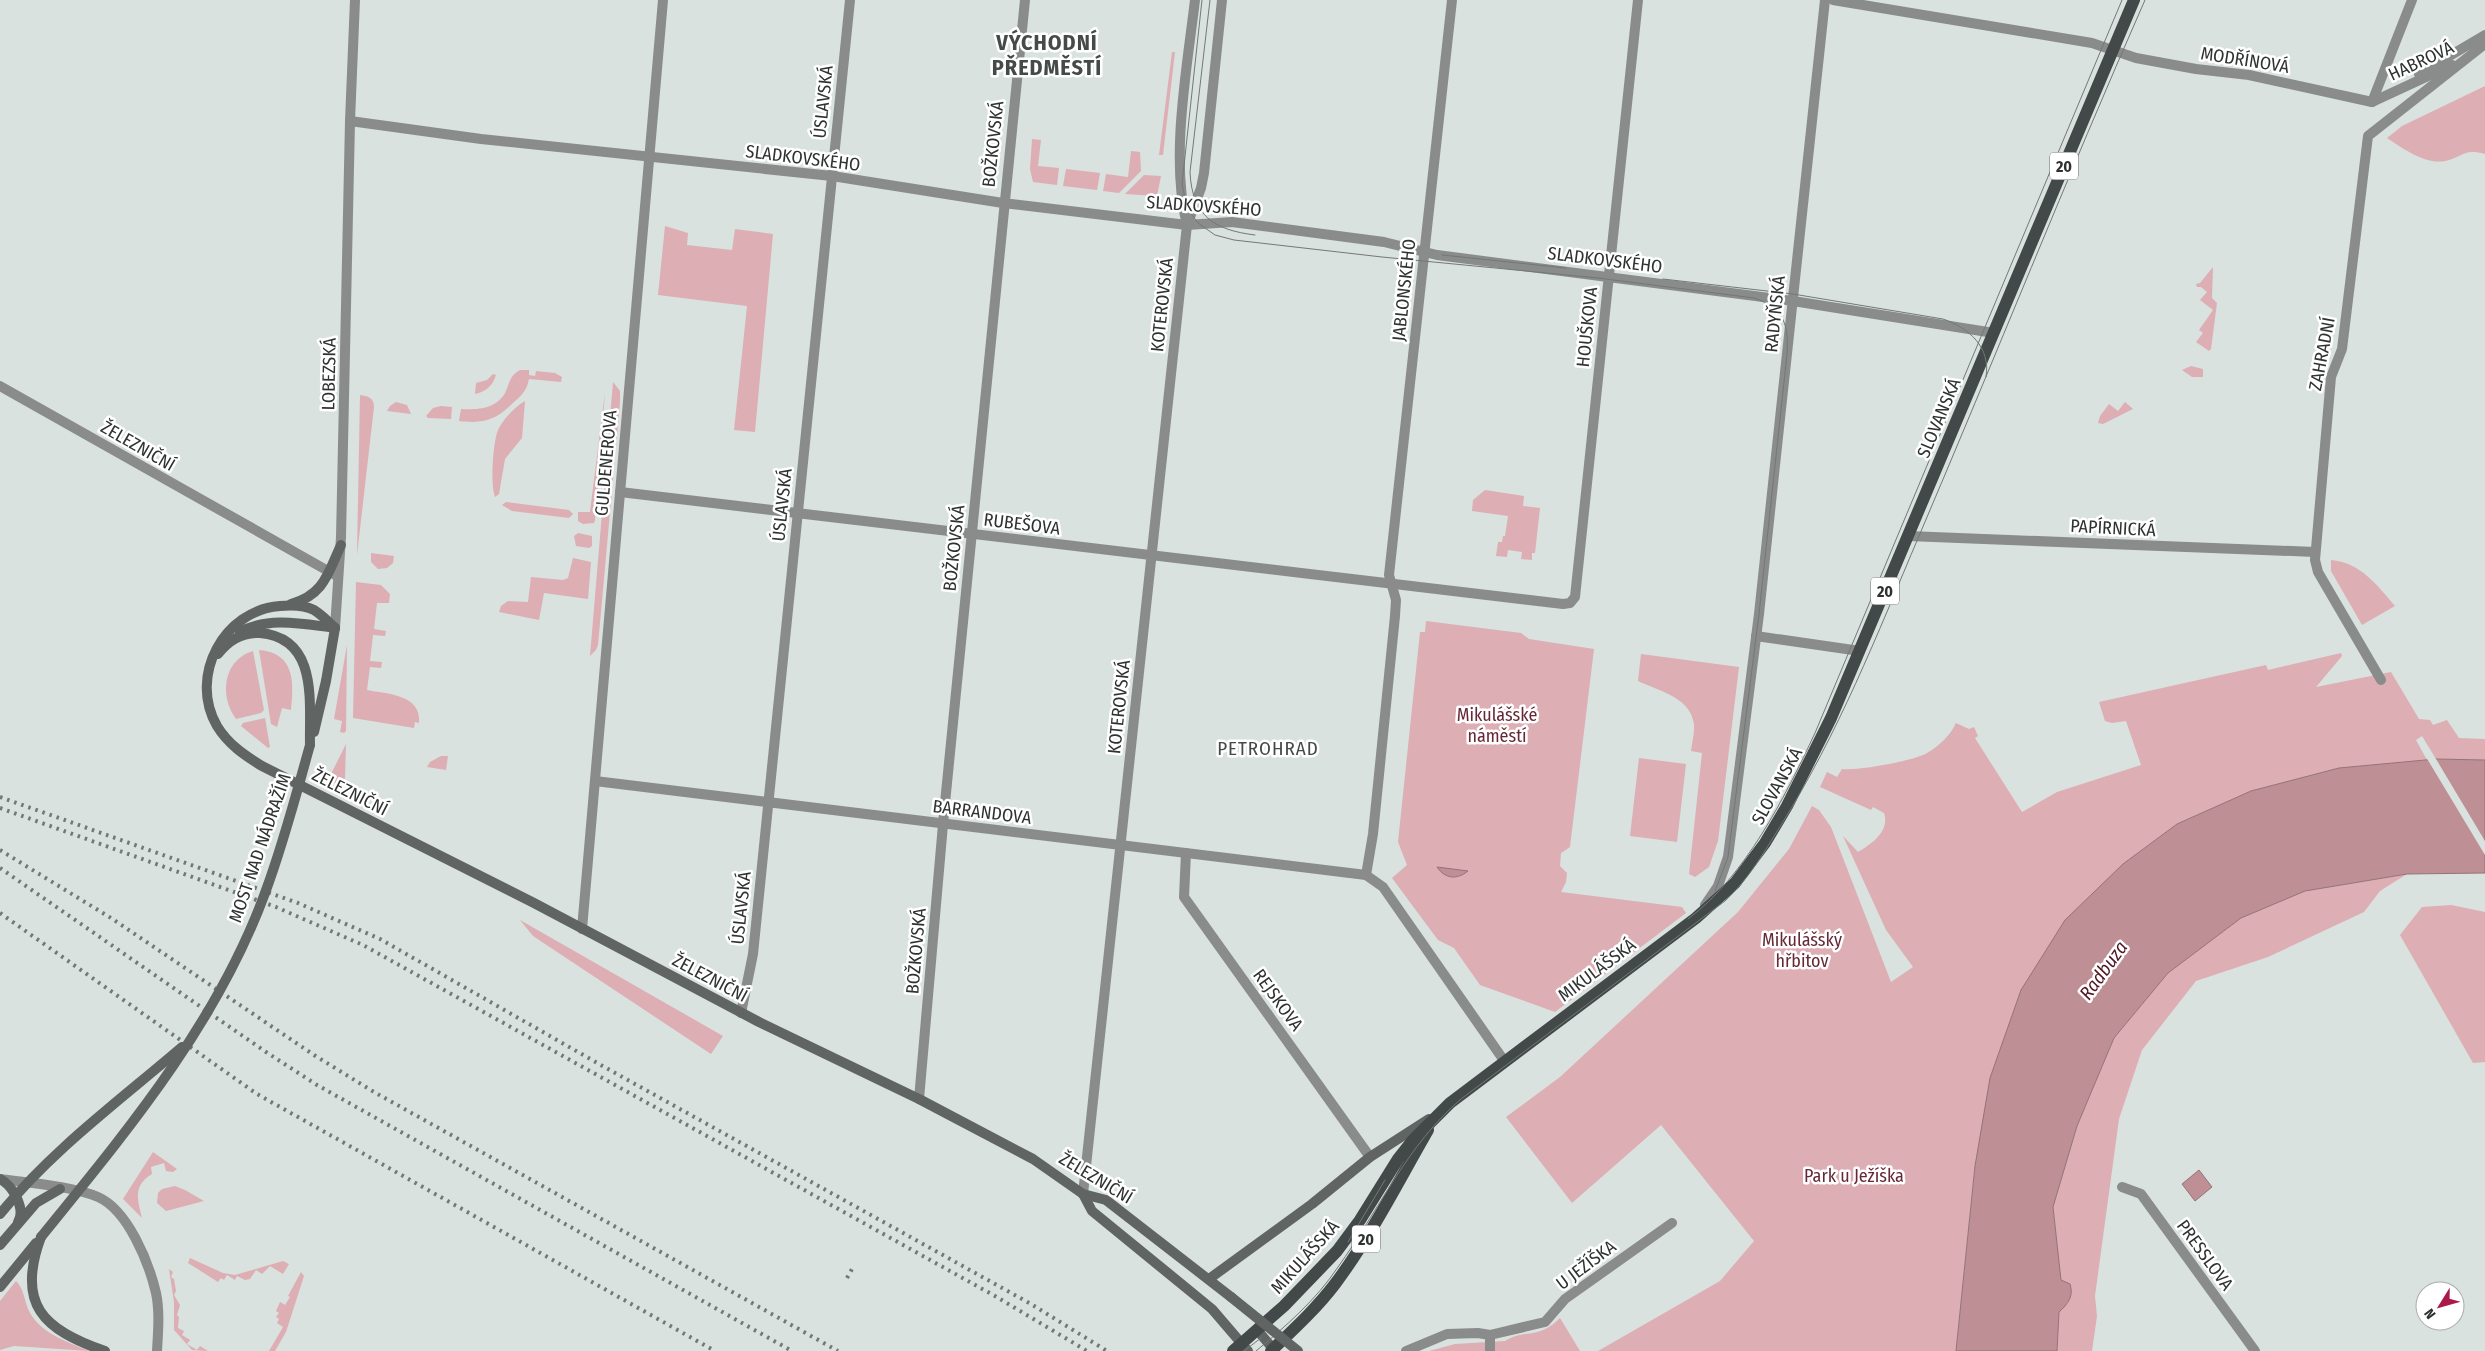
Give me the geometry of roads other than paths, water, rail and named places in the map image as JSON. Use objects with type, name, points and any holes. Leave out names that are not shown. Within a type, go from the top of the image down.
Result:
[{"type":"main road","name":"SLOVANSKÁ","points":[[1765,843],[1806,772],[1860,651],[2134,0]]},
{"type":"main road","points":[[271,607],[291,604],[311,597],[328,572],[341,545]]},
{"type":"main road","name":"ŽELEZNIČNÍ","points":[[334,628],[320,614],[308,608],[292,606],[271,607],[253,612],[233,625],[218,645],[209,673],[207,696],[217,725],[230,743],[249,758],[582,928],[742,1013],[919,1099],[1033,1159],[1083,1194],[1106,1200],[1210,1278],[1298,1351]]},
{"type":"main road","points":[[209,673],[217,652],[227,641],[254,625],[273,622],[334,628]]},
{"type":"main road","name":"LOBEZSKÁ","points":[[310,745],[326,681],[334,628]]},
{"type":"main road","name":"ŽELEZNIČNÍ","points":[[209,673],[223,648],[241,635],[262,633],[285,641],[301,658],[307,670],[310,745]]},
{"type":"main road","name":"MOST NAD NÁDRAŽÍM","points":[[0,1286],[128,1130],[192,1038],[233,964],[265,894],[310,745]]},
{"type":"main road","name":"MIKULÁŠSKÁ","points":[[1241,1349],[1305,1286],[1337,1251],[1360,1220],[1398,1159],[1439,1114],[1696,918],[1735,883],[1765,843]]},
{"type":"main road","name":"MOST NAD NÁDRAŽÍM","points":[[0,1214],[42,1167],[69,1142],[192,1038]]},
{"type":"main road","points":[[1210,1278],[1312,1204],[1370,1157],[1439,1114]]},
{"type":"main road","name":"MIKULÁŠSKÁ","points":[[1273,1350],[1318,1305],[1347,1268],[1439,1114]]},
{"type":"main road","points":[[0,1179],[13,1191],[19,1206],[21,1215],[17,1223]]},
{"type":"main road","points":[[0,1244],[36,1202],[60,1189]]},
{"type":"main road","points":[[1083,1194],[1092,1211],[1212,1309],[1241,1349]]},
{"type":"main road","points":[[41,1237],[33,1266],[33,1297],[40,1311],[50,1323],[85,1344],[105,1351]]},
{"type":"main road","points":[[1258,1331],[1273,1350]]},
{"type":"street","name":"LOBEZSKÁ","points":[[334,628],[341,545],[350,121],[355,0]]},
{"type":"street","name":"GULDENEROVA","points":[[582,928],[663,0]]},
{"type":"street","name":"ÚSLAVSKÁ","points":[[742,1013],[753,954],[850,0]]},
{"type":"street","name":"BOŽKOVSKÁ","points":[[919,1099],[943,824],[1003,203],[1025,0]]},
{"type":"street","name":"KOTEROVSKÁ","points":[[1187,225],[1181,202],[1179,171],[1186,71],[1195,0]]},
{"type":"street","name":"KOTEROVSKÁ","points":[[1083,1194],[1187,225],[1201,188],[1204,173],[1222,0]]},
{"type":"street","name":"JABLONSKÉHO","points":[[1390,584],[1389,575],[1452,0]]},
{"type":"street","name":"HOUŠKOVA","points":[[1390,584],[1562,604],[1570,603],[1574,597],[1638,0]]},
{"type":"street","name":"RADYŇSKÁ","points":[[1757,634],[1825,0]]},
{"type":"street","name":"MODŘÍNOVÁ","points":[[1832,0],[2092,43],[2136,58],[2196,69],[2249,75],[2372,102]]},
{"type":"street","points":[[2372,102],[2412,0]]},
{"type":"street","points":[[2372,102],[2485,34]]},
{"type":"street","name":"ZAHRADNÍ","points":[[2381,680],[2318,572],[2315,552],[2331,377],[2342,349],[2368,136],[2485,44]]},
{"type":"street","name":"HABROVÁ","points":[[2372,102],[2485,50]]},
{"type":"street","name":"SLADKOVSKÉHO","points":[[350,121],[454,136],[832,176],[1003,203],[1187,225],[1232,222],[1384,242],[1425,252],[1793,301],[1994,333]]},
{"type":"street","name":"ŽELEZNIČNÍ","points":[[0,386],[339,577]]},
{"type":"street","name":"RUBEŠOVA","points":[[620,492],[1390,584]]},
{"type":"street","name":"PAPÍRNICKÁ","points":[[1908,536],[2315,552]]},
{"type":"street","points":[[1390,584],[1396,600],[1373,834],[1366,875],[1383,886],[1505,1062]]},
{"type":"street","points":[[1696,918],[1718,886],[1728,857],[1757,634],[1860,651]]},
{"type":"street","name":"BARRANDOVA","points":[[594,781],[1366,875]]},
{"type":"street","name":"REJSKOVA","points":[[1186,853],[1184,897],[1370,1157]]},
{"type":"street","points":[[0,1179],[88,1194],[104,1201],[122,1219],[144,1256],[156,1294],[157,1351]]},
{"type":"street","name":"PRESSLOVA","points":[[2122,1187],[2141,1194],[2255,1351]]},
{"type":"street","name":"U JEŽÍŠKA","points":[[1406,1351],[1447,1334],[1478,1333],[1490,1335],[1545,1322],[1565,1299],[1672,1223]]},
{"type":"street","points":[[1490,1335],[1490,1351]]},
{"type":"water","name":"Radbuza","points":[[2436,759],[2485,760],[2485,873],[2407,874],[2305,891],[2241,918],[2168,973],[2114,1038],[2077,1126],[2053,1207],[2061,1280],[2070,1284],[2071,1288],[2071,1296],[2059,1312],[2057,1351],[1956,1351],[1975,1166],[1990,1078],[2021,990],[2065,920],[2123,864],[2177,824],[2251,791],[2339,768]]},
{"type":"water","points":[[1437,867],[1468,871],[1460,876],[1451,877],[1444,874]]},
{"type":"water","points":[[2199,1170],[2212,1187],[2195,1201],[2182,1184]]},
{"type":"tram line","points":[[1202,0],[1182,184],[1187,208],[1198,223],[1215,235],[1234,240],[1382,257],[1598,278],[1754,298],[1772,307],[1783,319],[1787,334],[1787,354],[1759,614],[1728,857],[1715,891]]},
{"type":"tram line","points":[[1210,0],[1190,172],[1192,187],[1195,200],[1208,218],[1228,229],[1255,235]]},
{"type":"tram line","points":[[1688,919],[1709,902],[1745,859],[1777,809],[1815,733],[2122,0]]},
{"type":"tram line","points":[[1256,1351],[1300,1312],[1320,1291],[1353,1245],[1409,1157],[1442,1117],[1461,1099],[1725,901],[1734,893],[1762,855],[1802,791],[1856,684],[2087,133],[2145,0]]},
{"type":"tram line","points":[[1442,255],[1566,268]]},
{"type":"tram line","points":[[1663,279],[1793,294],[1943,319],[1969,333],[1976,340],[1985,357],[1987,366],[1986,377]]},
{"type":"tram line","points":[[1348,1242],[1385,1180]]},
{"type":"tram line","points":[[1244,1351],[1261,1338]]},
{"type":"railway","points":[[0,797],[298,903],[380,939],[599,1064],[1031,1304],[1107,1351]]},
{"type":"railway","points":[[0,808],[276,907],[363,945],[995,1296],[1087,1351]]},
{"type":"railway","points":[[0,850],[111,918],[314,1055],[374,1092],[838,1351]]},
{"type":"railway","points":[[0,868],[266,1052],[317,1085],[792,1351]]},
{"type":"railway","points":[[0,913],[257,1094],[715,1351]]},
{"type":"railway","points":[[847,1278],[852,1269]]},
{"type":"district","name":"VÝCHODNÍ PŘEDMĚSTÍ","points":[[1047,54]]},
{"type":"district","name":"PETROHRAD","points":[[1268,748]]},
{"type":"park label","name":"Mikulášské náměstí","points":[[1497,725]]},
{"type":"park label","name":"Mikulášský hřbitov","points":[[1802,950]]},
{"type":"park label","name":"Park u Ježíška","points":[[1854,1176]]}]
